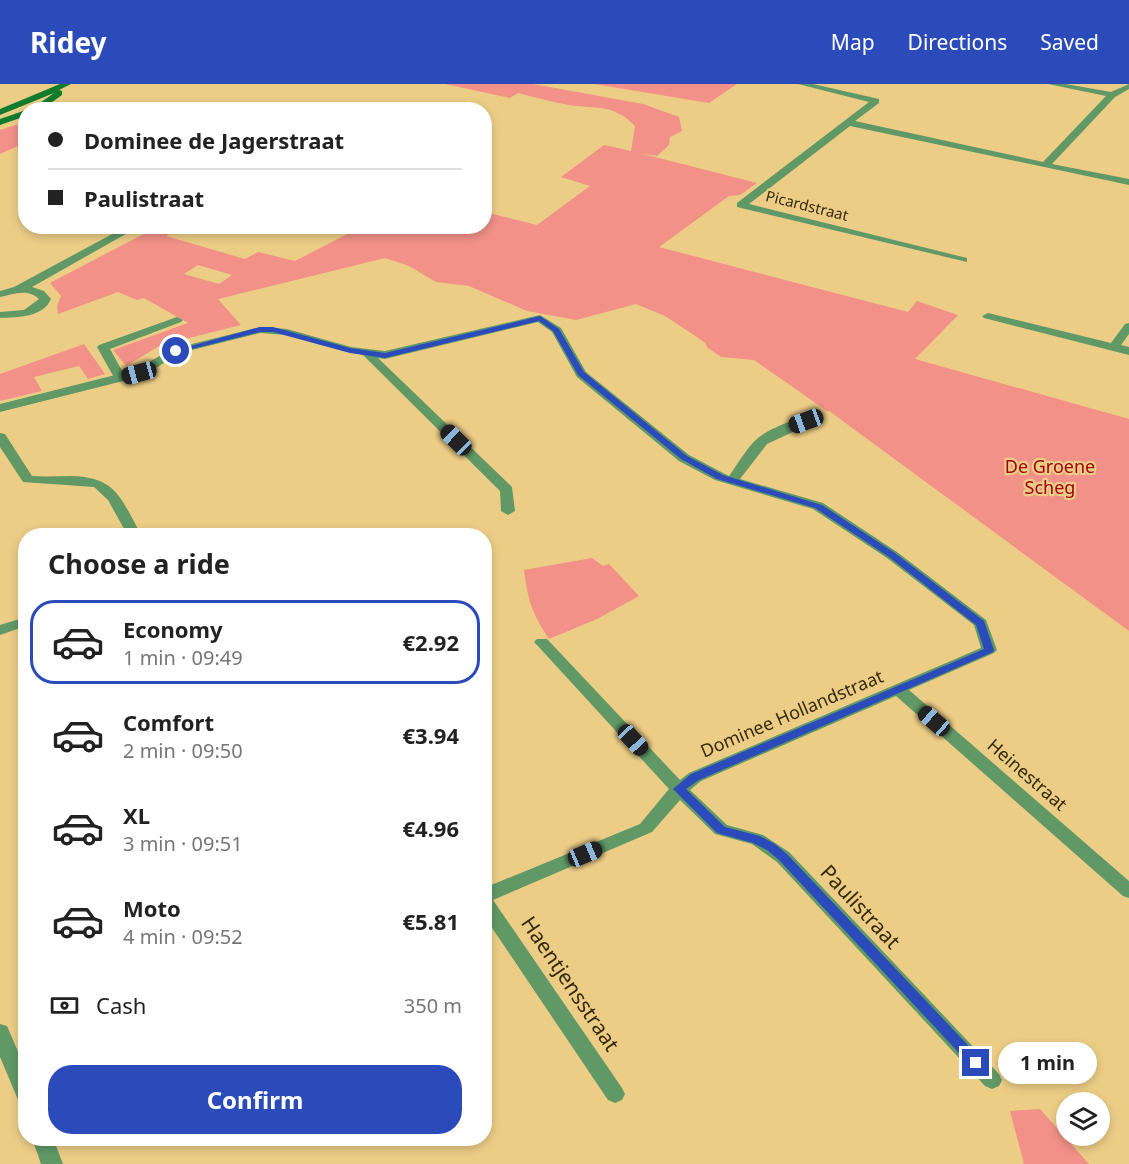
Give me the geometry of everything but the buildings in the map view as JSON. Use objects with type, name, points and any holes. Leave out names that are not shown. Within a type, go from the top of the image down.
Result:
[{"type":"street","points":[[45,102],[69,84]]},
{"type":"street","points":[[25,102],[69,84]]},
{"type":"street","name":"Picardstraat","points":[[802,84],[876,101],[741,206],[963,260]]},
{"type":"street","points":[[1052,84],[1112,95]]},
{"type":"street","points":[[1045,165],[1112,95],[1129,86]]},
{"type":"street","points":[[0,112],[18,105]]},
{"type":"street","points":[[0,123],[18,116]]},
{"type":"street","points":[[850,123],[1129,182]]},
{"type":"street","points":[[18,290],[120,234]]},
{"type":"street","points":[[0,294],[18,290],[35,291],[42,294],[45,299],[43,304],[27,313],[0,315]]},
{"type":"street","points":[[988,316],[1129,351]]},
{"type":"street","points":[[0,408],[139,373],[176,351],[260,330],[287,332],[369,355],[399,354],[540,318],[556,330],[581,374],[684,458],[709,472],[732,481],[762,441],[806,421]]},
{"type":"street","points":[[120,378],[103,347],[177,320]]},
{"type":"street","points":[[1114,347],[1129,326]]},
{"type":"street","points":[[369,355],[507,490],[508,511]]},
{"type":"street","points":[[0,437],[28,479],[41,482],[98,483],[106,489],[130,528]]},
{"type":"street","name":"Dominee Hollandstraat","points":[[492,893],[646,828],[679,789],[695,777],[989,650],[981,623],[892,555],[819,507],[732,481]]},
{"type":"street","points":[[0,630],[18,624]]},
{"type":"street","name":"Paulistraat","points":[[542,642],[679,789],[721,830],[756,839],[783,857],[992,1080]]},
{"type":"street","name":"Heinestraat","points":[[899,690],[1129,891]]},
{"type":"street","name":"Haentjensstraat","points":[[492,914],[615,1094]]},
{"type":"street","points":[[0,1032],[18,1076]]},
{"type":"street","points":[[45,1146],[52,1164]]},
{"type":"green space","name":"De Groene Scheg","points":[[445,84],[533,84],[643,104],[679,117],[682,131],[670,137],[669,145],[657,156],[639,153],[757,183],[740,195],[729,196],[659,247],[908,312],[917,301],[958,315],[915,359],[1129,419],[1129,631],[829,411],[754,360],[721,357],[705,343],[665,316],[636,304],[576,320],[527,311],[469,286],[436,282],[409,266],[385,258],[218,299],[241,325],[161,345],[126,366],[113,350],[188,323],[144,298],[137,300],[118,292],[58,314],[57,306],[61,296],[50,283],[144,234],[169,234],[166,236],[245,259],[258,252],[295,261],[347,234],[492,234],[492,214],[537,225],[590,186],[561,177],[604,145],[631,151],[635,126],[620,114],[605,109],[569,105],[518,93],[510,98]],"holes":[[[198,265],[232,275],[219,284],[184,274]]]},
{"type":"green space","points":[[594,84],[737,84],[709,103]]},
{"type":"green space","points":[[18,124],[18,146],[0,154],[0,130]]},
{"type":"green space","points":[[84,344],[105,374],[88,379],[79,366],[34,377],[42,391],[0,401],[0,374]]},
{"type":"green space","points":[[592,558],[603,566],[609,564],[639,596],[597,619],[549,639],[538,622],[532,606],[524,570]]},
{"type":"green space","points":[[1040,1109],[1056,1127],[1056,1146],[1073,1146],[1089,1164],[1024,1164],[1010,1111]]},
{"type":"route","points":[[176,351],[260,330],[273,330],[350,351],[385,356],[540,318],[556,330],[581,374],[684,458],[720,477],[819,507],[892,555],[981,623],[989,650],[695,777],[679,789],[721,830],[756,839],[783,857],[976,1063]]}]
